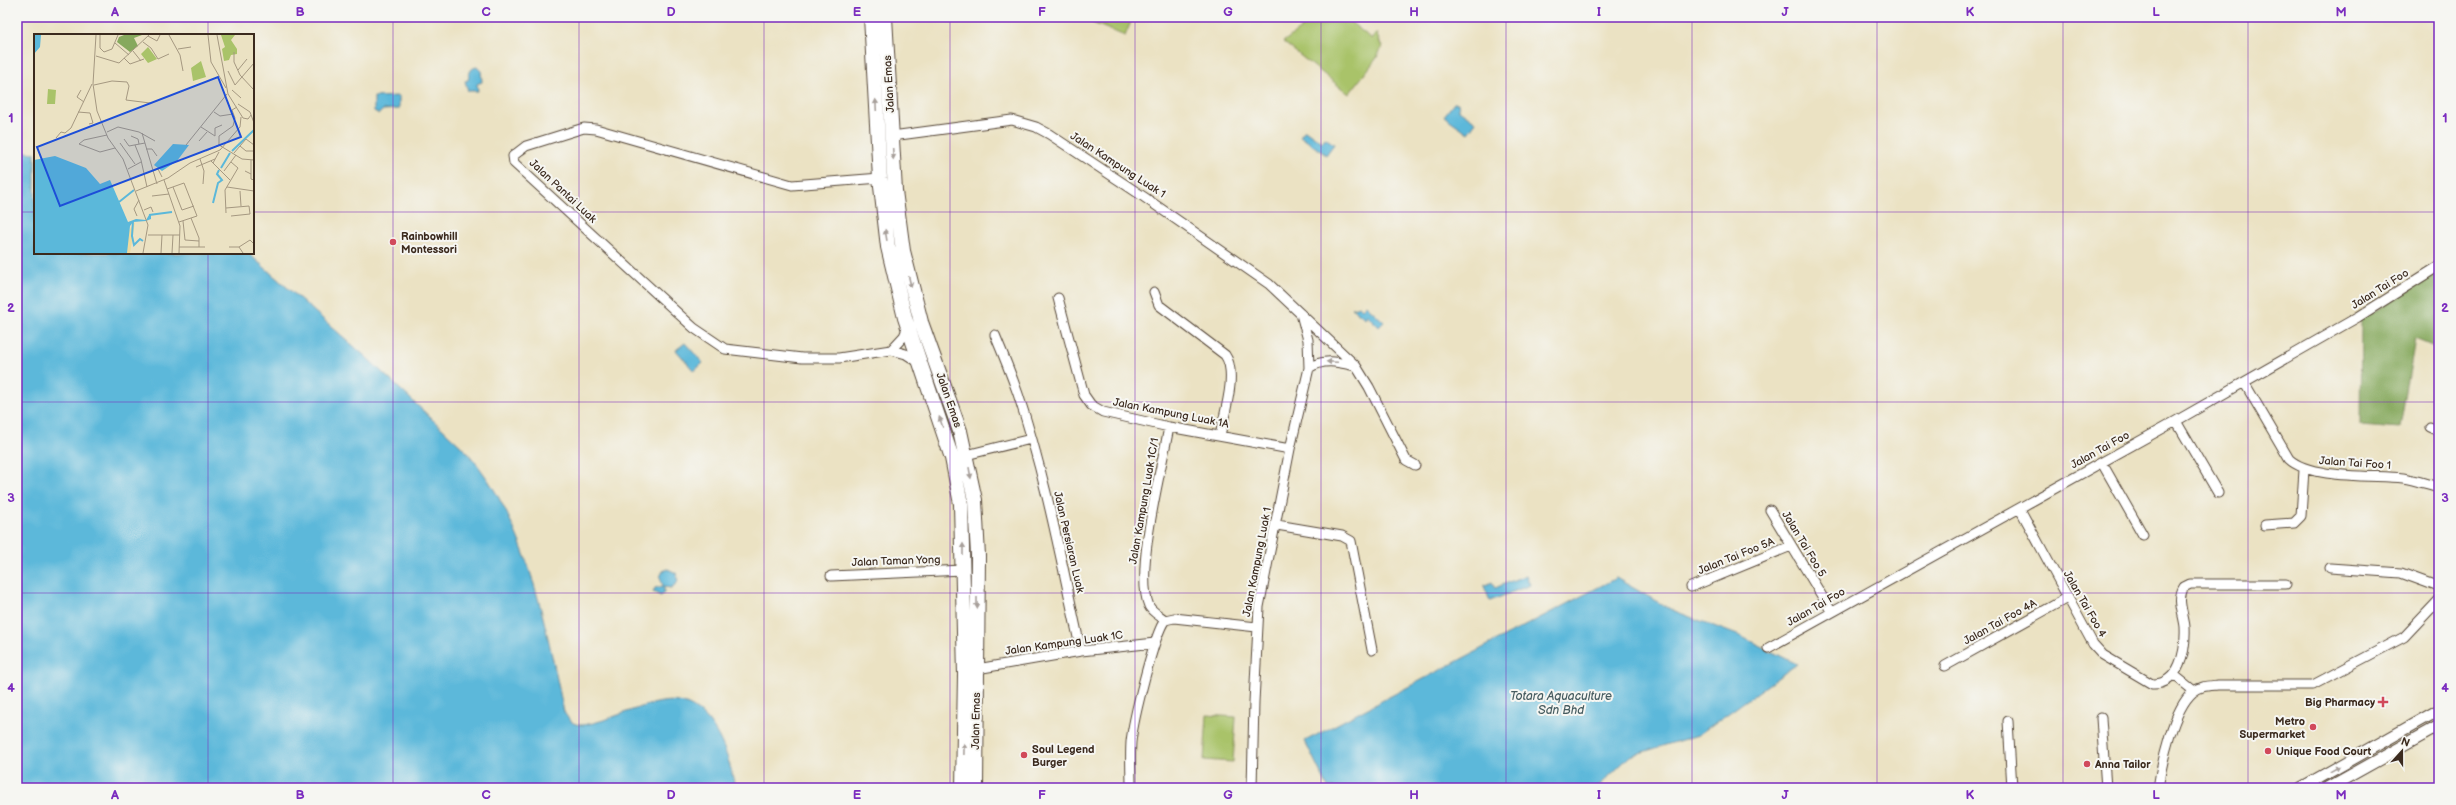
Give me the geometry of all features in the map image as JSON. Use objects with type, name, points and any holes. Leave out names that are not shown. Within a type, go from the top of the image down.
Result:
[{"type":"main road","name":"Jalan Emas","points":[[872,17],[880,178],[888,247],[908,327],[952,458],[961,504],[963,570],[963,788]]},
{"type":"main road","name":"Jalan Emas","points":[[885,17],[895,192],[910,284],[960,430],[974,500],[977,528],[976,788]]},
{"type":"street","name":"Jalan Kampung Luak 1","points":[[892,136],[1012,120],[1036,127],[1144,197],[1234,258],[1269,284],[1356,366],[1369,386],[1406,460],[1415,466]]},
{"type":"street","name":"Jalan Pantai Luak","points":[[880,178],[792,185],[596,130],[584,128],[526,146],[513,156],[514,162],[694,328],[725,349],[802,358],[839,358],[892,350],[914,357],[921,364]]},
{"type":"street","name":"Jalan Tai Foo","points":[[1768,648],[1831,611],[2020,509],[2176,421],[2358,316],[2439,266]]},
{"type":"street","points":[[1154,292],[1159,305],[1225,355],[1230,362],[1231,374],[1220,436]]},
{"type":"street","name":"Jalan Kampung Luak 1A","points":[[1058,298],[1071,340],[1084,395],[1091,405],[1103,412],[1169,427],[1290,449]]},
{"type":"street","name":"Jalan Kampung Luak 1","points":[[1252,788],[1257,627],[1290,449],[1309,368],[1308,340],[1301,313]]},
{"type":"street","points":[[892,350],[904,336],[908,327]]},
{"type":"street","name":"Jalan Persiaran Luak","points":[[995,335],[1018,394],[1031,439],[1055,530],[1081,651]]},
{"type":"street","points":[[1309,368],[1318,362],[1329,361],[1356,366]]},
{"type":"street","name":"Jalan Tai Foo 1","points":[[2244,382],[2289,459],[2304,470],[2404,479],[2439,487]]},
{"type":"street","points":[[2176,421],[2218,493]]},
{"type":"street","name":"Jalan Kampung Luak 1C/1","points":[[1165,620],[1150,608],[1144,590],[1144,560],[1169,427]]},
{"type":"street","points":[[2430,427],[2439,431]]},
{"type":"street","points":[[966,455],[1031,439]]},
{"type":"street","points":[[2102,463],[2143,536]]},
{"type":"street","points":[[2265,525],[2298,521],[2301,516],[2304,470]]},
{"type":"street","name":"Jalan Tai Foo 4","points":[[2020,509],[2093,644],[2103,655],[2152,684],[2161,684],[2174,675]]},
{"type":"street","name":"Jalan Tai Foo 5","points":[[1770,510],[1831,611]]},
{"type":"street","points":[[1277,525],[1346,537],[1351,541],[1372,650]]},
{"type":"street","name":"Jalan Tai Foo 5A","points":[[1691,587],[1791,546]]},
{"type":"street","points":[[2330,568],[2401,573],[2439,587]]},
{"type":"street","name":"Jalan Taman Yong","points":[[831,576],[963,570]]},
{"type":"street","points":[[2194,691],[2174,675],[2181,661],[2184,646],[2185,628],[2180,599],[2184,587],[2190,584],[2286,584]]},
{"type":"street","name":"Jalan Tai Foo 4A","points":[[1944,666],[2067,598]]},
{"type":"street","points":[[2158,788],[2169,737],[2186,700],[2194,691],[2204,686],[2217,685],[2313,685],[2404,637],[2439,600]]},
{"type":"street","points":[[1131,788],[1131,742],[1155,643],[1161,625],[1165,620],[1174,618],[1257,627]]},
{"type":"street","name":"Jalan Kampung Luak 1C","points":[[977,669],[1081,651],[1155,643]]},
{"type":"street","points":[[2301,788],[2439,710]]},
{"type":"street","points":[[2101,718],[2106,788]]},
{"type":"street","points":[[2008,721],[2012,788]]},
{"type":"street","points":[[2328,788],[2439,726]]},
{"type":"green space","points":[[1078,17],[1133,17],[1125,36]]},
{"type":"green space","points":[[1317,17],[1344,17],[1372,39],[1376,33],[1382,47],[1376,59],[1349,94],[1283,42]]},
{"type":"green space","points":[[2439,271],[2439,349],[2415,339],[2400,428],[2360,425],[2361,320]]},
{"type":"green space","points":[[1207,715],[1236,717],[1233,762],[1204,760]]},
{"type":"water","points":[[477,67],[481,71],[482,82],[477,84],[478,91],[468,91],[465,81],[468,80],[471,70]]},
{"type":"water","points":[[399,96],[399,109],[383,110],[379,114],[374,111],[374,97]]},
{"type":"water","points":[[1454,103],[1458,103],[1459,110],[1476,122],[1468,133],[1444,116]]},
{"type":"water","points":[[1305,130],[1322,142],[1325,138],[1334,144],[1326,155],[1300,136]]},
{"type":"water","points":[[17,151],[34,153],[34,254],[249,254],[366,357],[467,452],[488,480],[505,510],[531,575],[541,610],[564,712],[569,720],[573,723],[583,725],[662,702],[678,702],[692,707],[704,716],[714,728],[722,743],[728,758],[735,788],[17,788]]},
{"type":"water","points":[[1366,305],[1384,322],[1379,327],[1367,315],[1365,318],[1352,308],[1359,306],[1362,309]]},
{"type":"water","points":[[685,343],[703,363],[694,371],[676,350]]},
{"type":"water","points":[[668,569],[676,573],[678,582],[671,588],[664,587],[664,593],[661,596],[653,592],[655,588],[663,586],[660,577],[663,571]]},
{"type":"water","points":[[1526,575],[1530,585],[1490,601],[1484,586],[1492,582],[1495,588]]},
{"type":"water","name":"Totara Aquaculture Sdn Bhd","points":[[1616,578],[1672,610],[1740,636],[1797,664],[1698,735],[1630,756],[1597,788],[1328,788],[1305,741]]},
{"type":"place","name":"Rainbowhill Montessori","points":[[393,242]]},
{"type":"place","name":"Big Pharmacy","points":[[2383,702]]},
{"type":"place","name":"Metro Supermarket","points":[[2313,727]]},
{"type":"place","name":"Unique Food Court","points":[[2268,751]]},
{"type":"place","name":"Soul Legend Burger","points":[[1024,755]]},
{"type":"place","name":"Anna Tailor","points":[[2087,764]]}]
